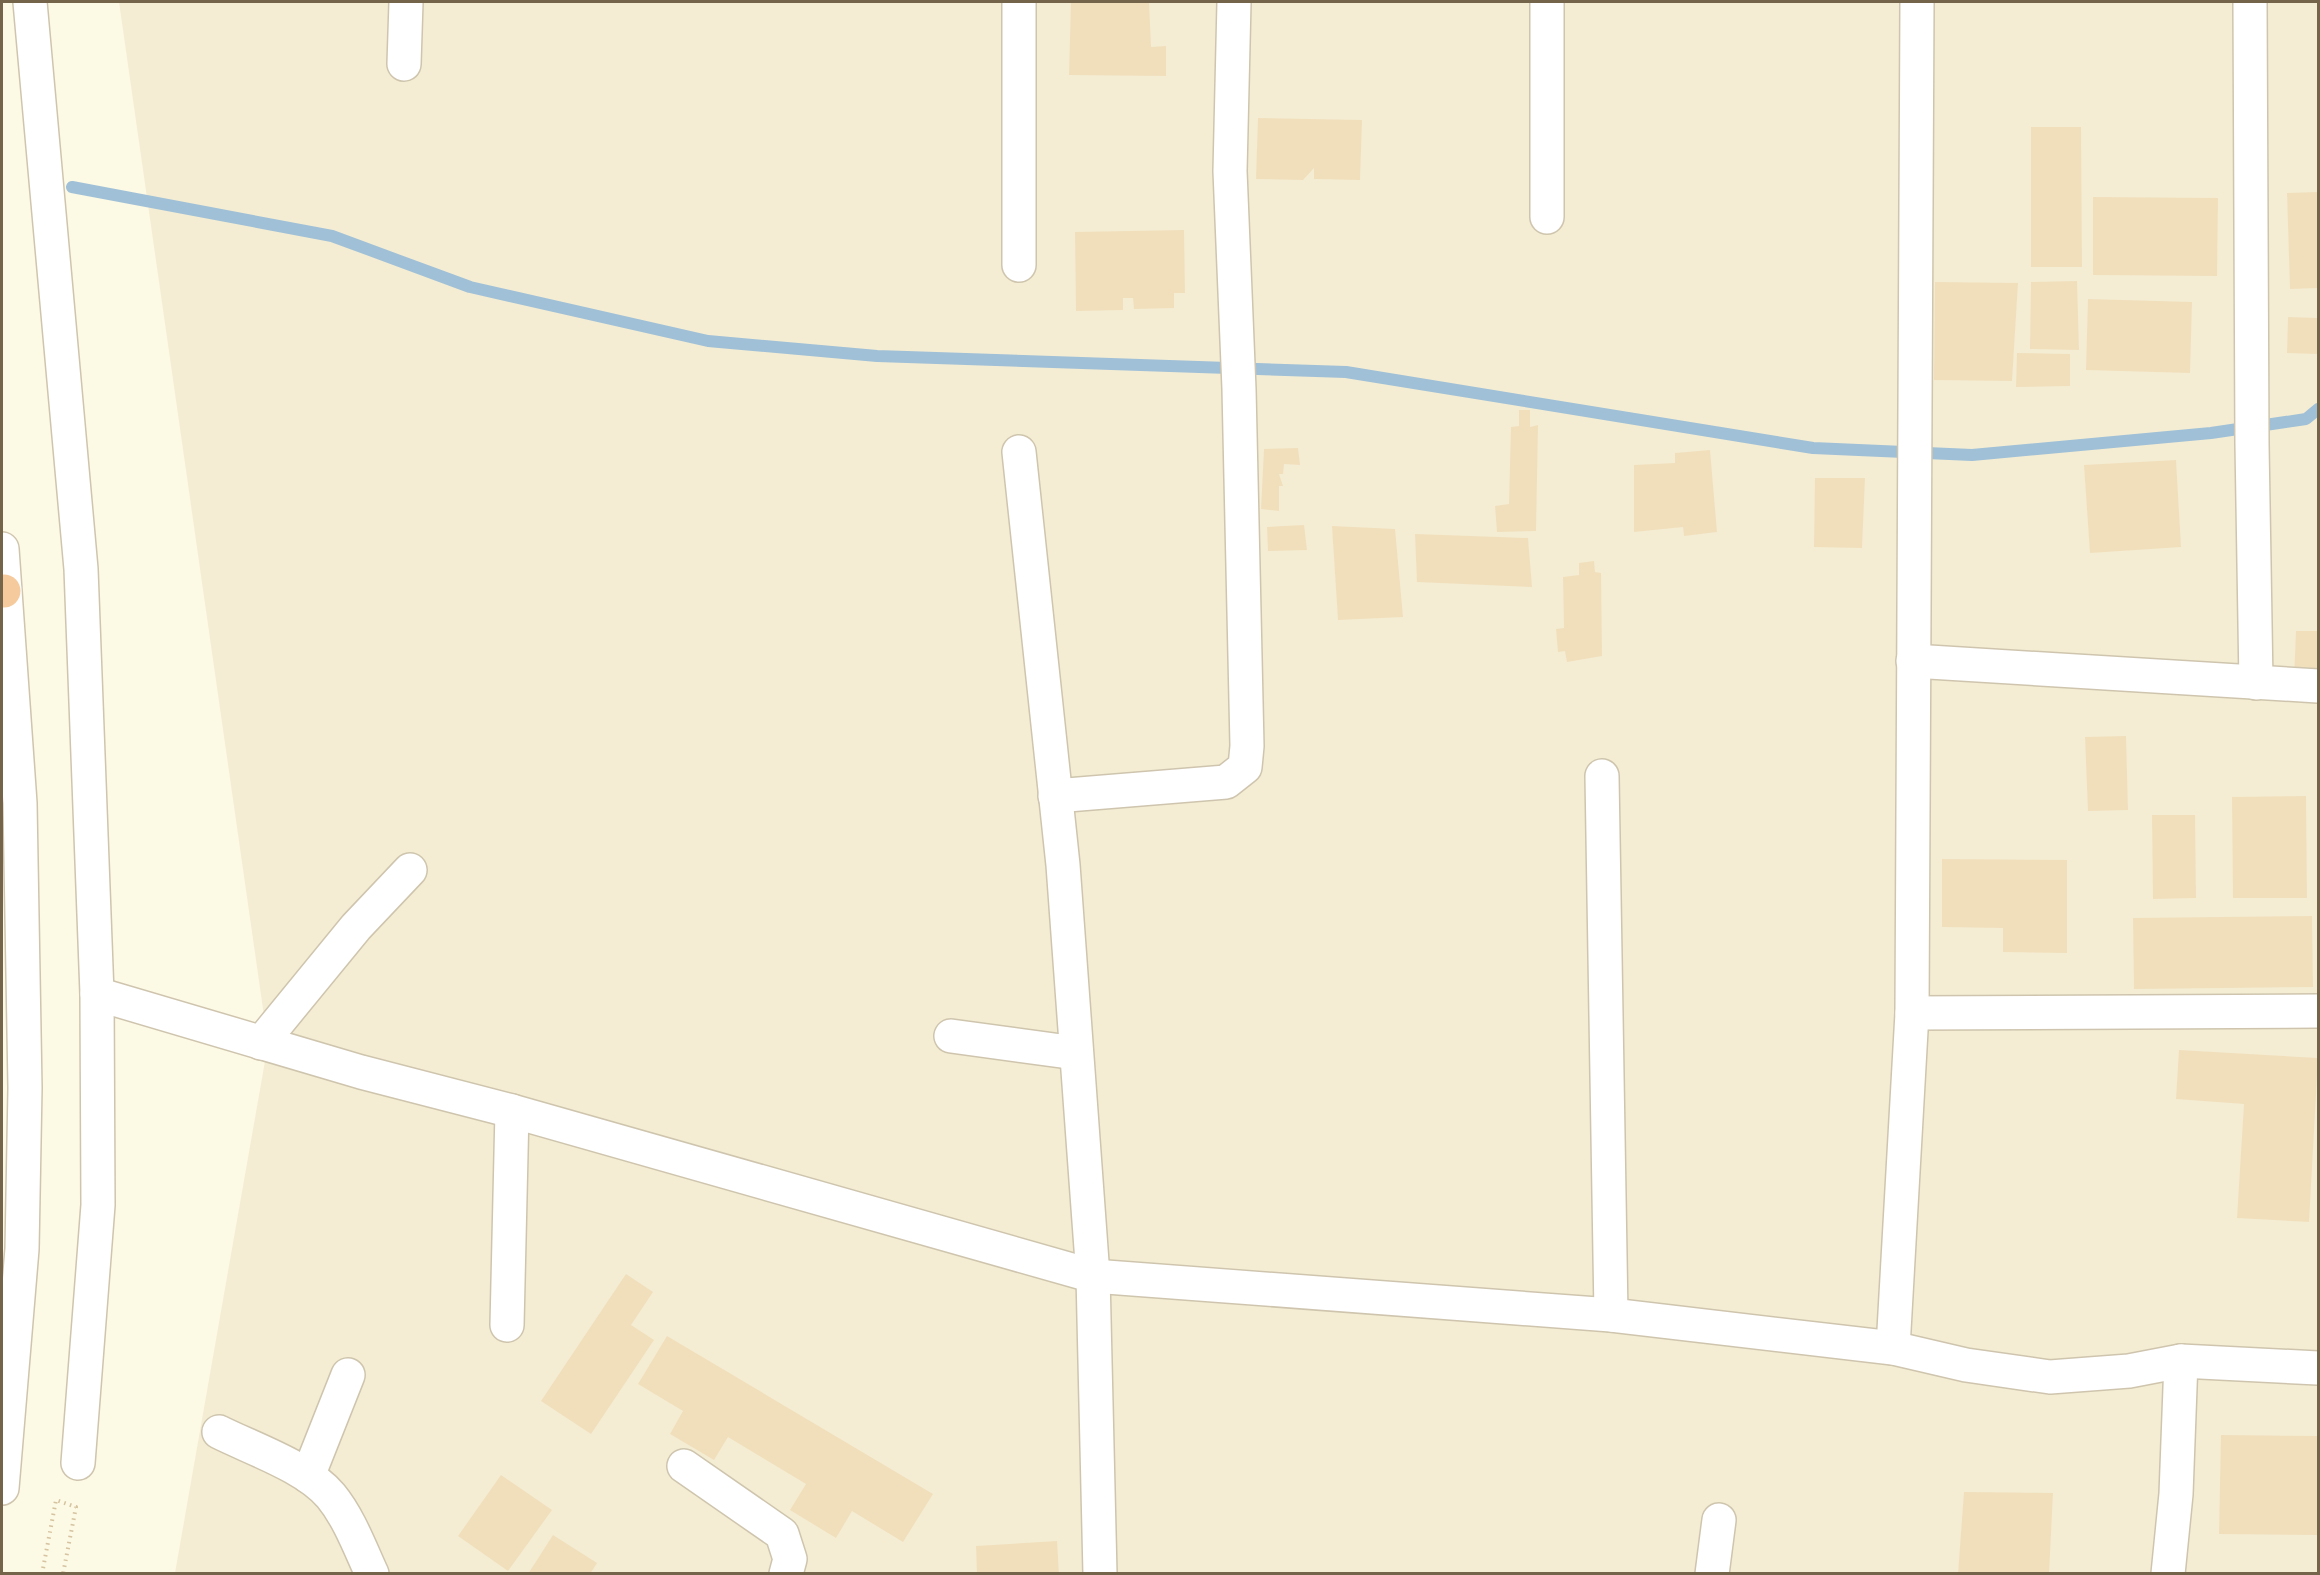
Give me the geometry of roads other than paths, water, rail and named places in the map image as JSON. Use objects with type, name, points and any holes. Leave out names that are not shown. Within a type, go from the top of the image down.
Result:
[{"type":"street","points":[[30,2],[81,569],[97,994],[98,1205],[78,1463]]},
{"type":"street","points":[[405,64],[406,2]]},
{"type":"street","points":[[1019,2],[1019,265]]},
{"type":"street","points":[[1055,796],[1226,782],[1245,767],[1247,734],[1239,389],[1230,171],[1234,2]]},
{"type":"street","points":[[1547,2],[1547,217]]},
{"type":"street","points":[[1893,1348],[1912,1013],[1917,2]]},
{"type":"street","points":[[2250,2],[2252,444],[2256,683]]},
{"type":"street","points":[[1019,452],[1055,796],[1093,1276],[1100,1574]]},
{"type":"street","points":[[2,549],[3,591],[20,803],[25,1088],[22,1250],[2,1488]]},
{"type":"street","points":[[1913,661],[2319,686]]},
{"type":"street","points":[[1602,776],[1611,1315]]},
{"type":"street","points":[[261,1043],[356,927],[410,870]]},
{"type":"street","points":[[97,994],[261,1043],[1093,1276],[1611,1315],[1893,1348],[1966,1365],[2050,1377],[2129,1371],[2181,1361],[2319,1368]]},
{"type":"street","points":[[1912,1013],[2319,1011]]},
{"type":"street","points":[[951,1036],[1076,1053]]},
{"type":"street","points":[[507,1325],[512,1112]]},
{"type":"street","points":[[2168,1574],[2176,1494],[2181,1361]]},
{"type":"street","points":[[308,1476],[348,1375]]},
{"type":"street","points":[[219,1432],[308,1476],[331,1496],[351,1528],[372,1574]]},
{"type":"street","points":[[684,1466],[782,1534],[790,1559],[786,1574]]},
{"type":"street","points":[[1712,1574],[1719,1520]]},
{"type":"waterway","points":[[72,187],[332,236],[470,287],[708,341],[877,356],[1346,372],[1813,448],[1972,455],[2211,433],[2306,419],[2318,409]]}]
